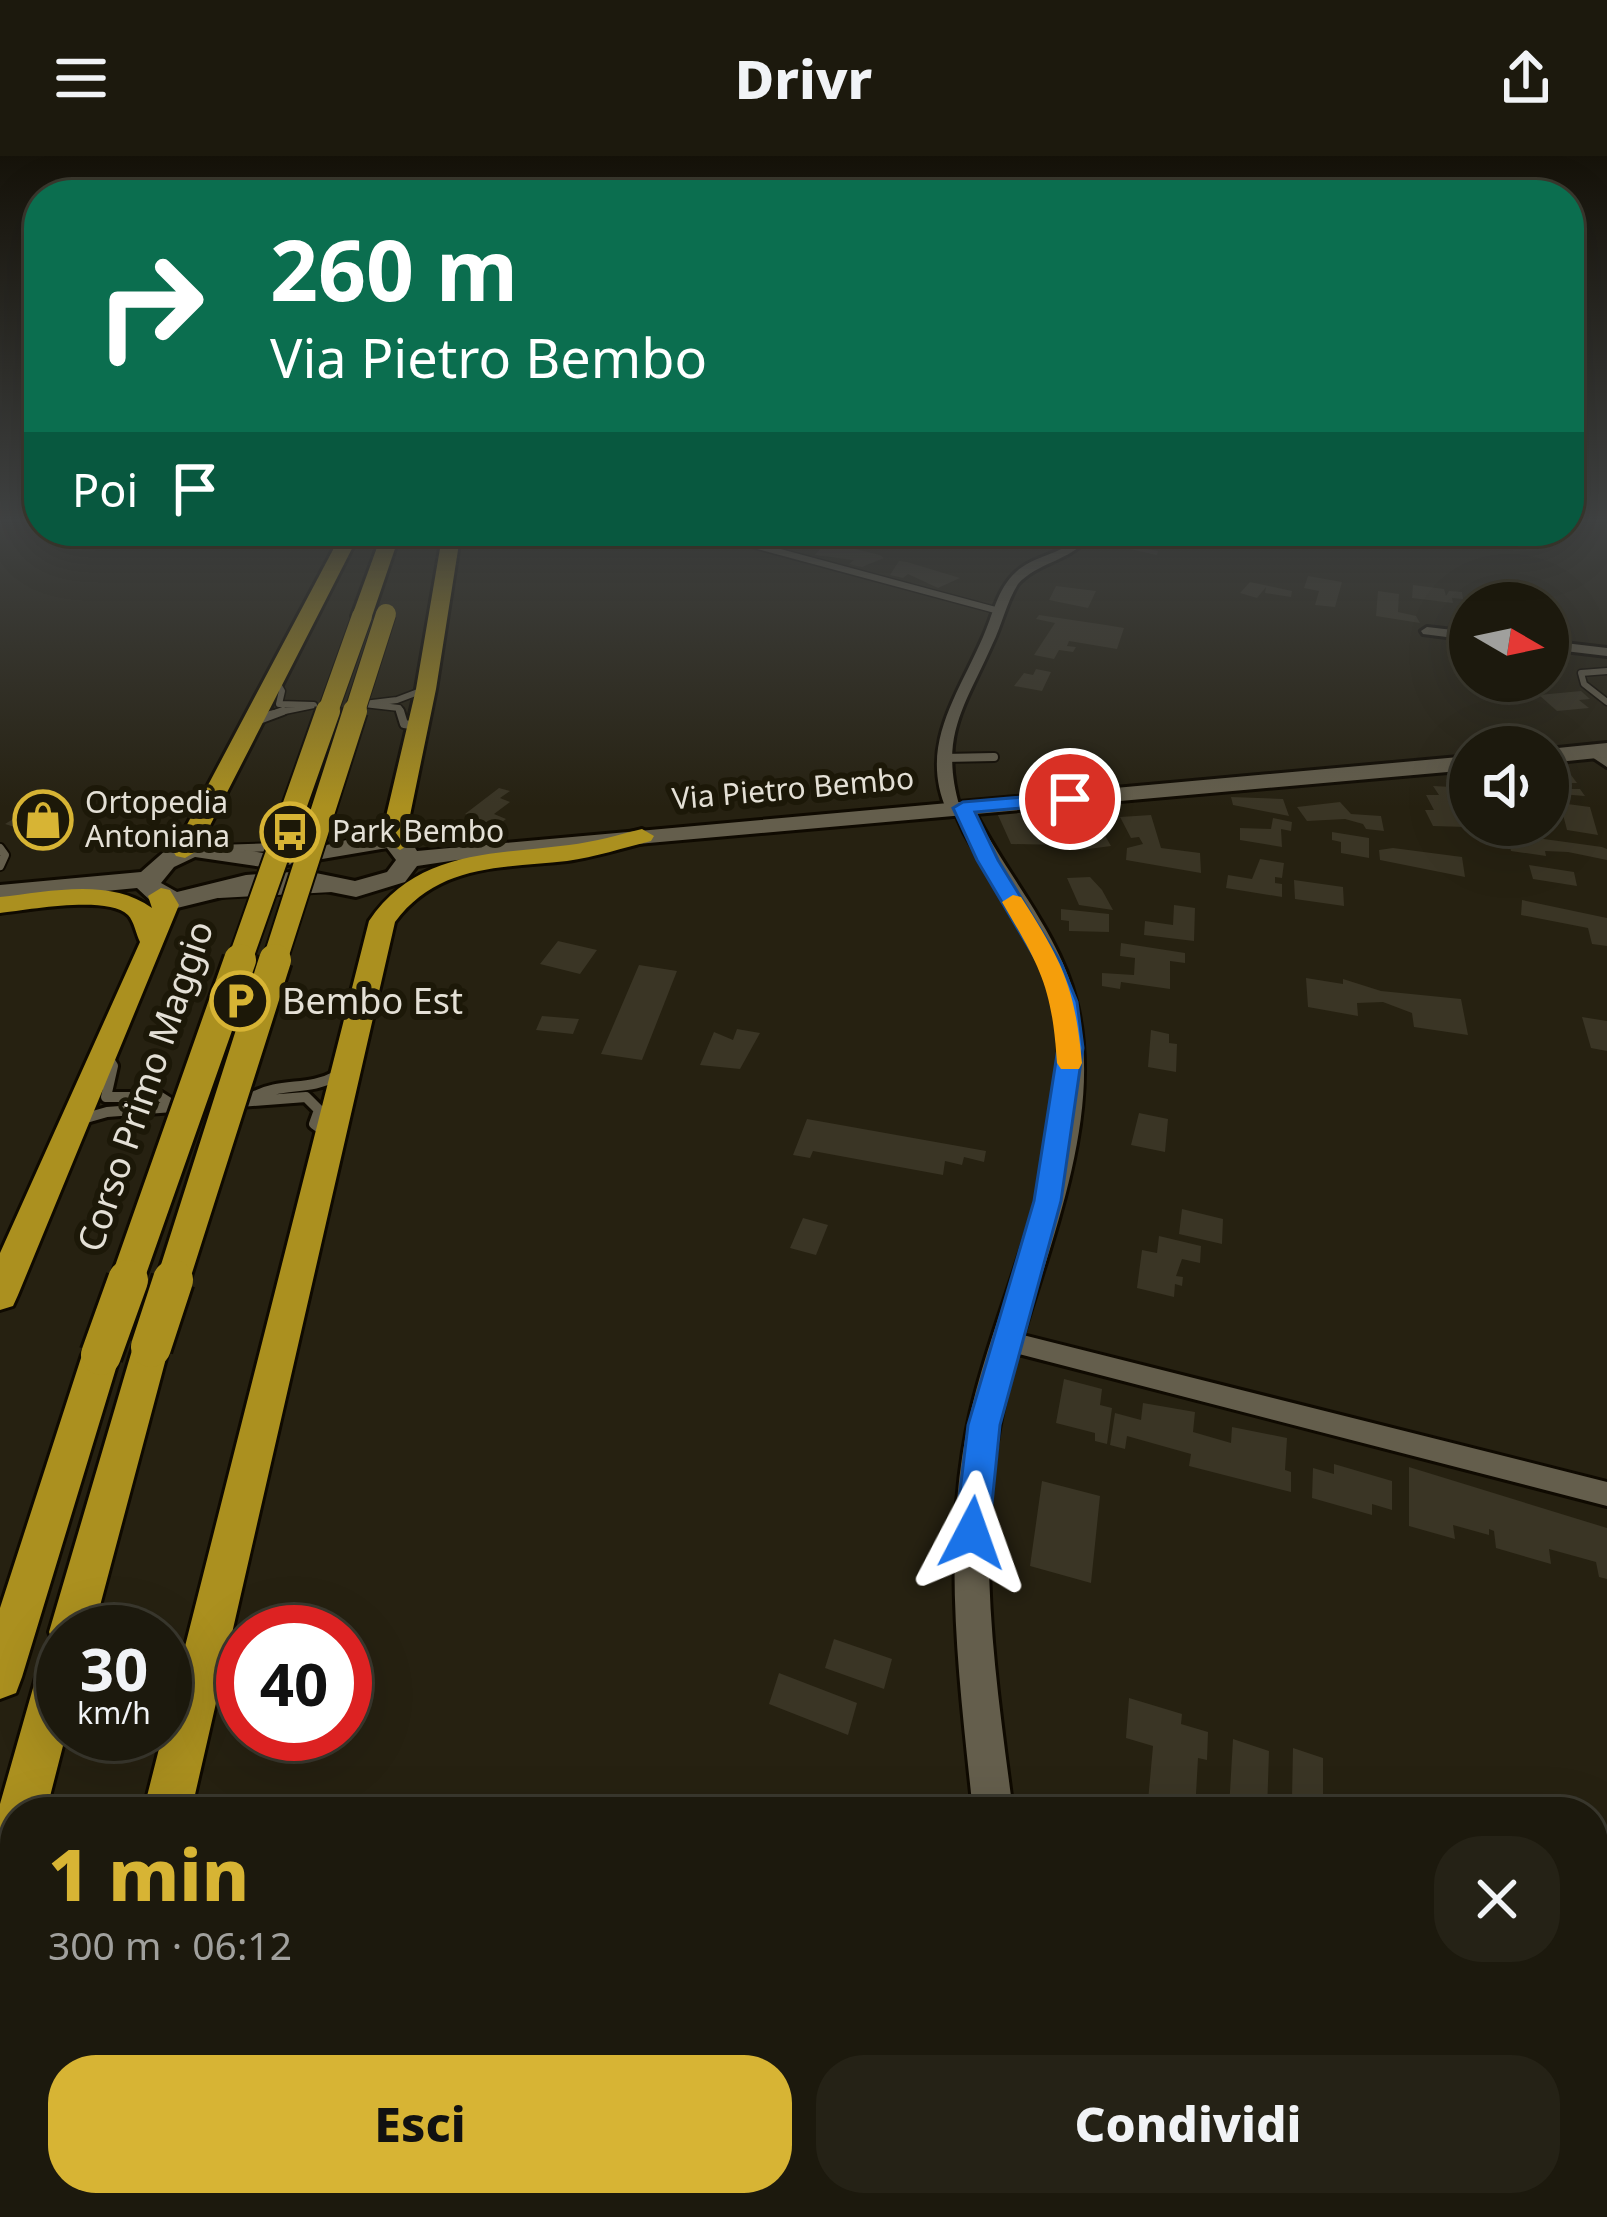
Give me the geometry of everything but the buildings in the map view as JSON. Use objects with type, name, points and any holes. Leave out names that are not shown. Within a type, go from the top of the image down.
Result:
[{"type":"highway","points":[[184,851],[309,615]]},
{"type":"highway","name":"Corso Primo Maggio","points":[[0,1677],[101,1355],[377,615]]},
{"type":"highway","name":"Corso Primo Maggio","points":[[79,1605],[151,1347],[378,615]]},
{"type":"highway","points":[[404,851],[396,825],[438,615]]},
{"type":"highway","points":[[171,1797],[382,921],[421,878],[454,865],[573,853],[642,836]]},
{"type":"highway","points":[[382,921],[376,904],[384,883]]},
{"type":"highway","points":[[0,1295],[152,938],[164,922],[166,904],[155,888]]},
{"type":"highway","points":[[0,905],[91,898],[119,901],[142,913],[152,938]]},
{"type":"highway","points":[[26,1797],[36,1760]]},
{"type":"main road","points":[[1569,756],[1603,755]]},
{"type":"main road","name":"Via Pietro Bembo","points":[[184,851],[217,849],[261,860],[310,857],[349,844],[389,839],[404,851],[642,836],[1449,765]]},
{"type":"main road","points":[[155,888],[163,863],[184,851]]},
{"type":"main road","points":[[0,892],[155,888],[177,899],[246,883],[289,880],[356,890],[384,883],[403,871],[404,851]]},
{"type":"street","points":[[991,1797],[974,1624],[972,1533],[984,1425],[1055,1167],[1071,1048],[1065,1002],[1049,963],[958,808],[944,758],[947,719],[997,615]]},
{"type":"street","points":[[1427,631],[1449,634]]},
{"type":"street","points":[[1569,647],[1607,652]]},
{"type":"street","points":[[1007,1341],[1607,1495]]},
{"type":"lane","points":[[1607,671],[1581,673],[1584,684],[1607,702]]},
{"type":"lane","points":[[276,681],[282,691],[279,704],[364,704],[397,700],[425,688]]},
{"type":"lane","points":[[364,704],[399,708],[404,724],[418,726]]},
{"type":"lane","points":[[253,728],[271,712],[300,711],[314,705]]},
{"type":"lane","points":[[944,758],[994,757]]},
{"type":"lane","points":[[0,848],[5,855],[0,866]]},
{"type":"lane","points":[[102,1052],[113,1066],[106,1097],[138,1097],[151,1091],[176,1106]]},
{"type":"lane","points":[[244,1101],[275,1084],[320,1085],[348,1066]]},
{"type":"lane","points":[[69,1129],[88,1116],[312,1098],[319,1110],[314,1124],[331,1135]]},
{"type":"slow traffic","points":[[1013,902],[1049,963],[1065,1002],[1070,1063]]},
{"type":"place","name":"Ortopedia Antoniana","points":[[43,820]]},
{"type":"place","name":"Park Bembo","points":[[290,832]]},
{"type":"place","name":"Bembo Est","points":[[240,1001]]},
{"type":"route","points":[[972,1533],[984,1425],[1048,1201],[1071,1048],[1065,1002],[1049,963],[963,808],[1070,799]]}]
